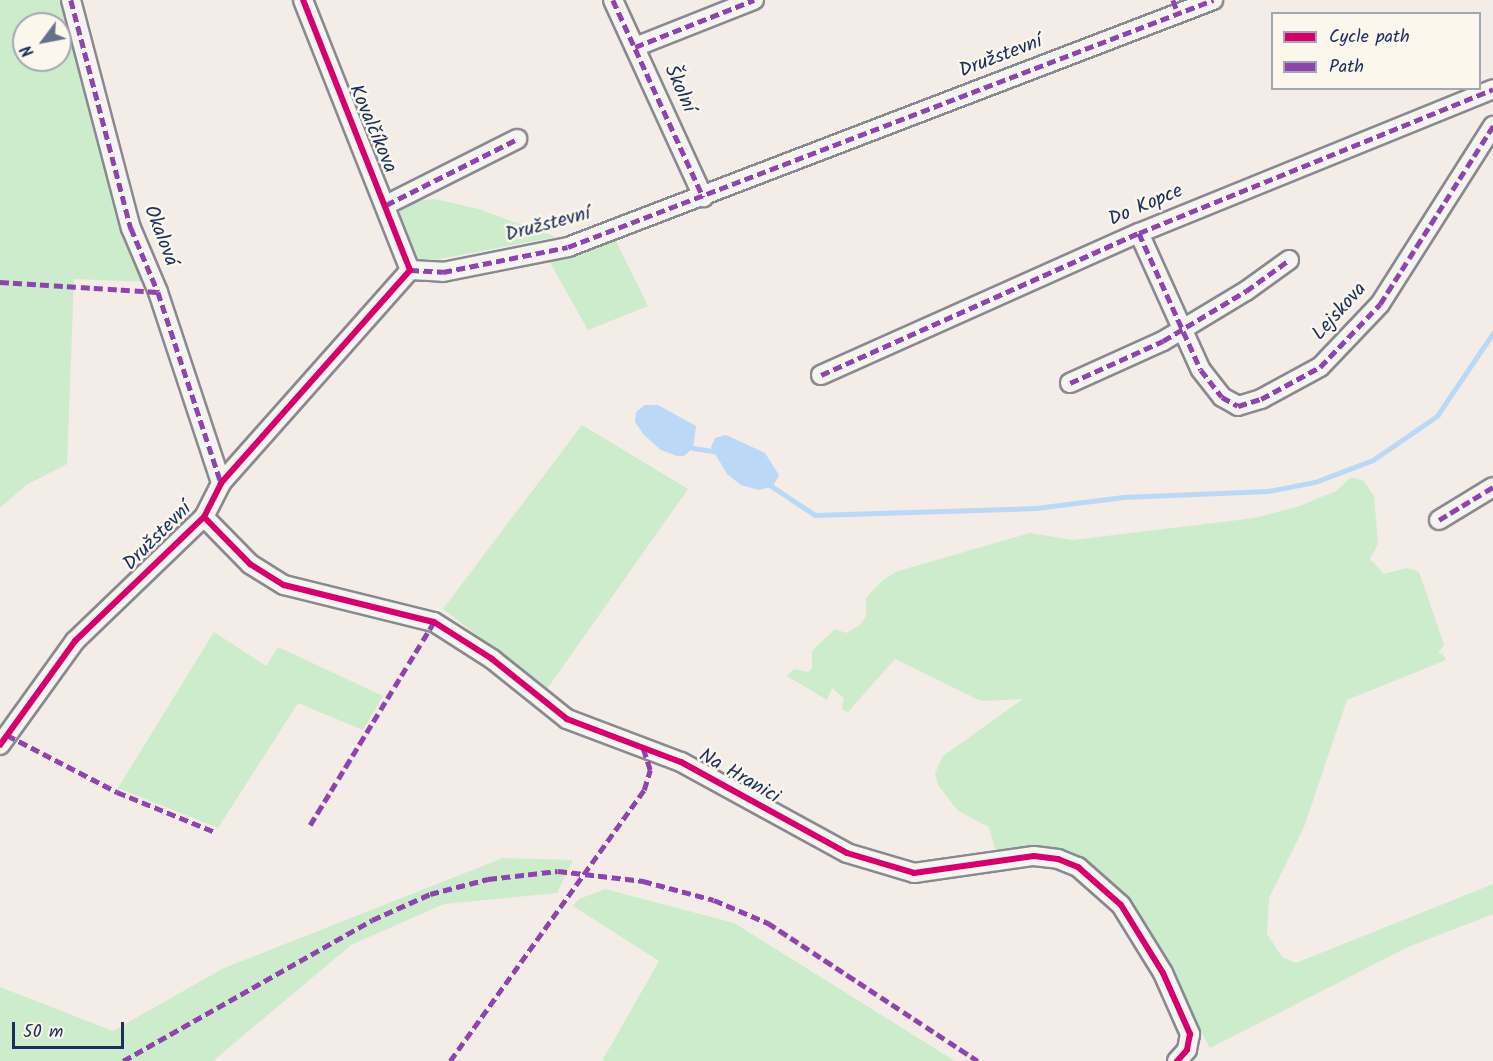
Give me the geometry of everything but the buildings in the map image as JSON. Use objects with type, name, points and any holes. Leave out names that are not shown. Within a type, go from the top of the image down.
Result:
[{"type":"street","name":"Okalová","points":[[71,0],[131,228],[158,292],[221,483]]},
{"type":"street","name":"Kovalčíkova","points":[[303,0],[410,270]]},
{"type":"street","name":"Školní","points":[[613,0],[703,197]]},
{"type":"street","points":[[635,47],[754,0]]},
{"type":"street","name":"Družstevní","points":[[0,745],[75,641],[204,517],[221,483],[410,270],[443,272],[568,247],[703,197],[1176,7],[1213,0]]},
{"type":"street","name":"Do Kopce","points":[[822,375],[1139,232],[1493,90]]},
{"type":"street","name":"Lejskova","points":[[1139,232],[1200,370],[1222,397],[1238,406],[1261,399],[1320,367],[1380,304],[1493,126]]},
{"type":"street","name":"Kovalčíkova","points":[[386,205],[517,139]]},
{"type":"street","points":[[1070,383],[1182,329],[1246,291],[1289,260]]},
{"type":"street","points":[[1439,520],[1493,487]]},
{"type":"street","name":"Na Hranici","points":[[204,517],[250,564],[284,585],[434,622],[492,659],[567,719],[681,762],[847,853],[914,873],[1034,856],[1058,859],[1078,867],[1121,905],[1163,973],[1190,1034],[1187,1050],[1177,1061]]},
{"type":"green space","points":[[0,0],[66,0],[70,12],[12,12],[12,72],[72,72],[72,20],[149,282],[74,279],[67,464],[26,485],[0,508]]},
{"type":"green space","points":[[435,199],[478,209],[556,237],[423,262],[417,258],[397,216],[406,202]]},
{"type":"green space","points":[[615,239],[648,306],[588,330],[548,259]]},
{"type":"green space","points":[[582,425],[688,489],[547,689],[443,609]]},
{"type":"green space","points":[[1351,477],[1364,481],[1374,496],[1378,544],[1370,559],[1384,574],[1407,568],[1419,572],[1444,644],[1438,654],[1442,653],[1446,660],[1347,700],[1304,827],[1269,898],[1267,934],[1282,957],[1296,963],[1493,884],[1493,914],[1408,947],[1210,1048],[1132,904],[1081,862],[995,849],[989,827],[958,811],[938,785],[935,773],[943,756],[1023,699],[981,701],[895,659],[848,712],[842,709],[844,698],[832,688],[827,700],[787,676],[794,669],[808,672],[812,668],[812,651],[835,629],[846,633],[860,625],[866,616],[866,598],[884,579],[898,571],[1030,533],[1073,540],[1255,518],[1297,507],[1336,491]]},
{"type":"green space","points":[[214,632],[266,666],[278,647],[383,696],[363,730],[298,703],[218,828],[118,788]]},
{"type":"green space","points":[[503,858],[573,860],[557,893],[444,904],[351,945],[213,1061],[0,1061],[0,987],[113,1031],[224,968]]},
{"type":"green space","points":[[605,889],[734,923],[955,1061],[602,1061],[659,961],[573,906],[579,899]]},
{"type":"water","points":[[645,405],[658,405],[696,426],[693,448],[684,456],[677,456],[661,450],[644,435],[635,422],[636,412]]},
{"type":"water","points":[[726,435],[765,453],[779,475],[773,486],[759,490],[741,485],[727,474],[711,447],[715,438]]},
{"type":"waterway","points":[[770,485],[815,515],[1036,508],[1123,497],[1268,491],[1315,482],[1373,460],[1437,416],[1493,333]]},
{"type":"waterway","points":[[693,448],[717,452]]},
{"type":"marked path","points":[[71,0],[131,228],[158,292],[221,483]]},
{"type":"marked path","points":[[613,0],[703,197]]},
{"type":"marked path","points":[[635,47],[754,0]]},
{"type":"marked path","points":[[1173,0],[1178,13]]},
{"type":"marked path","points":[[406,274],[410,270],[443,272],[568,247],[1213,0]]},
{"type":"marked path","points":[[821,375],[1139,233],[1493,89]]},
{"type":"marked path","points":[[1139,233],[1201,370],[1222,397],[1238,406],[1261,399],[1320,367],[1380,304],[1493,126]]},
{"type":"marked path","points":[[386,205],[517,139]]},
{"type":"marked path","points":[[1070,383],[1163,341],[1246,291],[1289,260]]},
{"type":"marked path","points":[[0,282],[158,292]]},
{"type":"marked path","points":[[1439,520],[1493,487]]},
{"type":"marked path","points":[[310,825],[434,622]]},
{"type":"marked path","points":[[7,735],[117,792],[215,832]]},
{"type":"marked path","points":[[450,1061],[644,790],[650,770],[643,748]]},
{"type":"marked path","points":[[123,1061],[372,920],[430,894],[488,879],[558,871],[643,881],[714,900],[768,923],[978,1061]]},
{"type":"cycle path","points":[[0,745],[75,641],[204,517],[221,483],[410,270],[303,0]]},
{"type":"cycle path","points":[[204,517],[250,564],[284,585],[434,622],[492,659],[567,719],[681,762],[847,853],[914,873],[1034,856],[1058,859],[1078,867],[1121,905],[1163,973],[1190,1034],[1187,1050],[1177,1061]]}]
